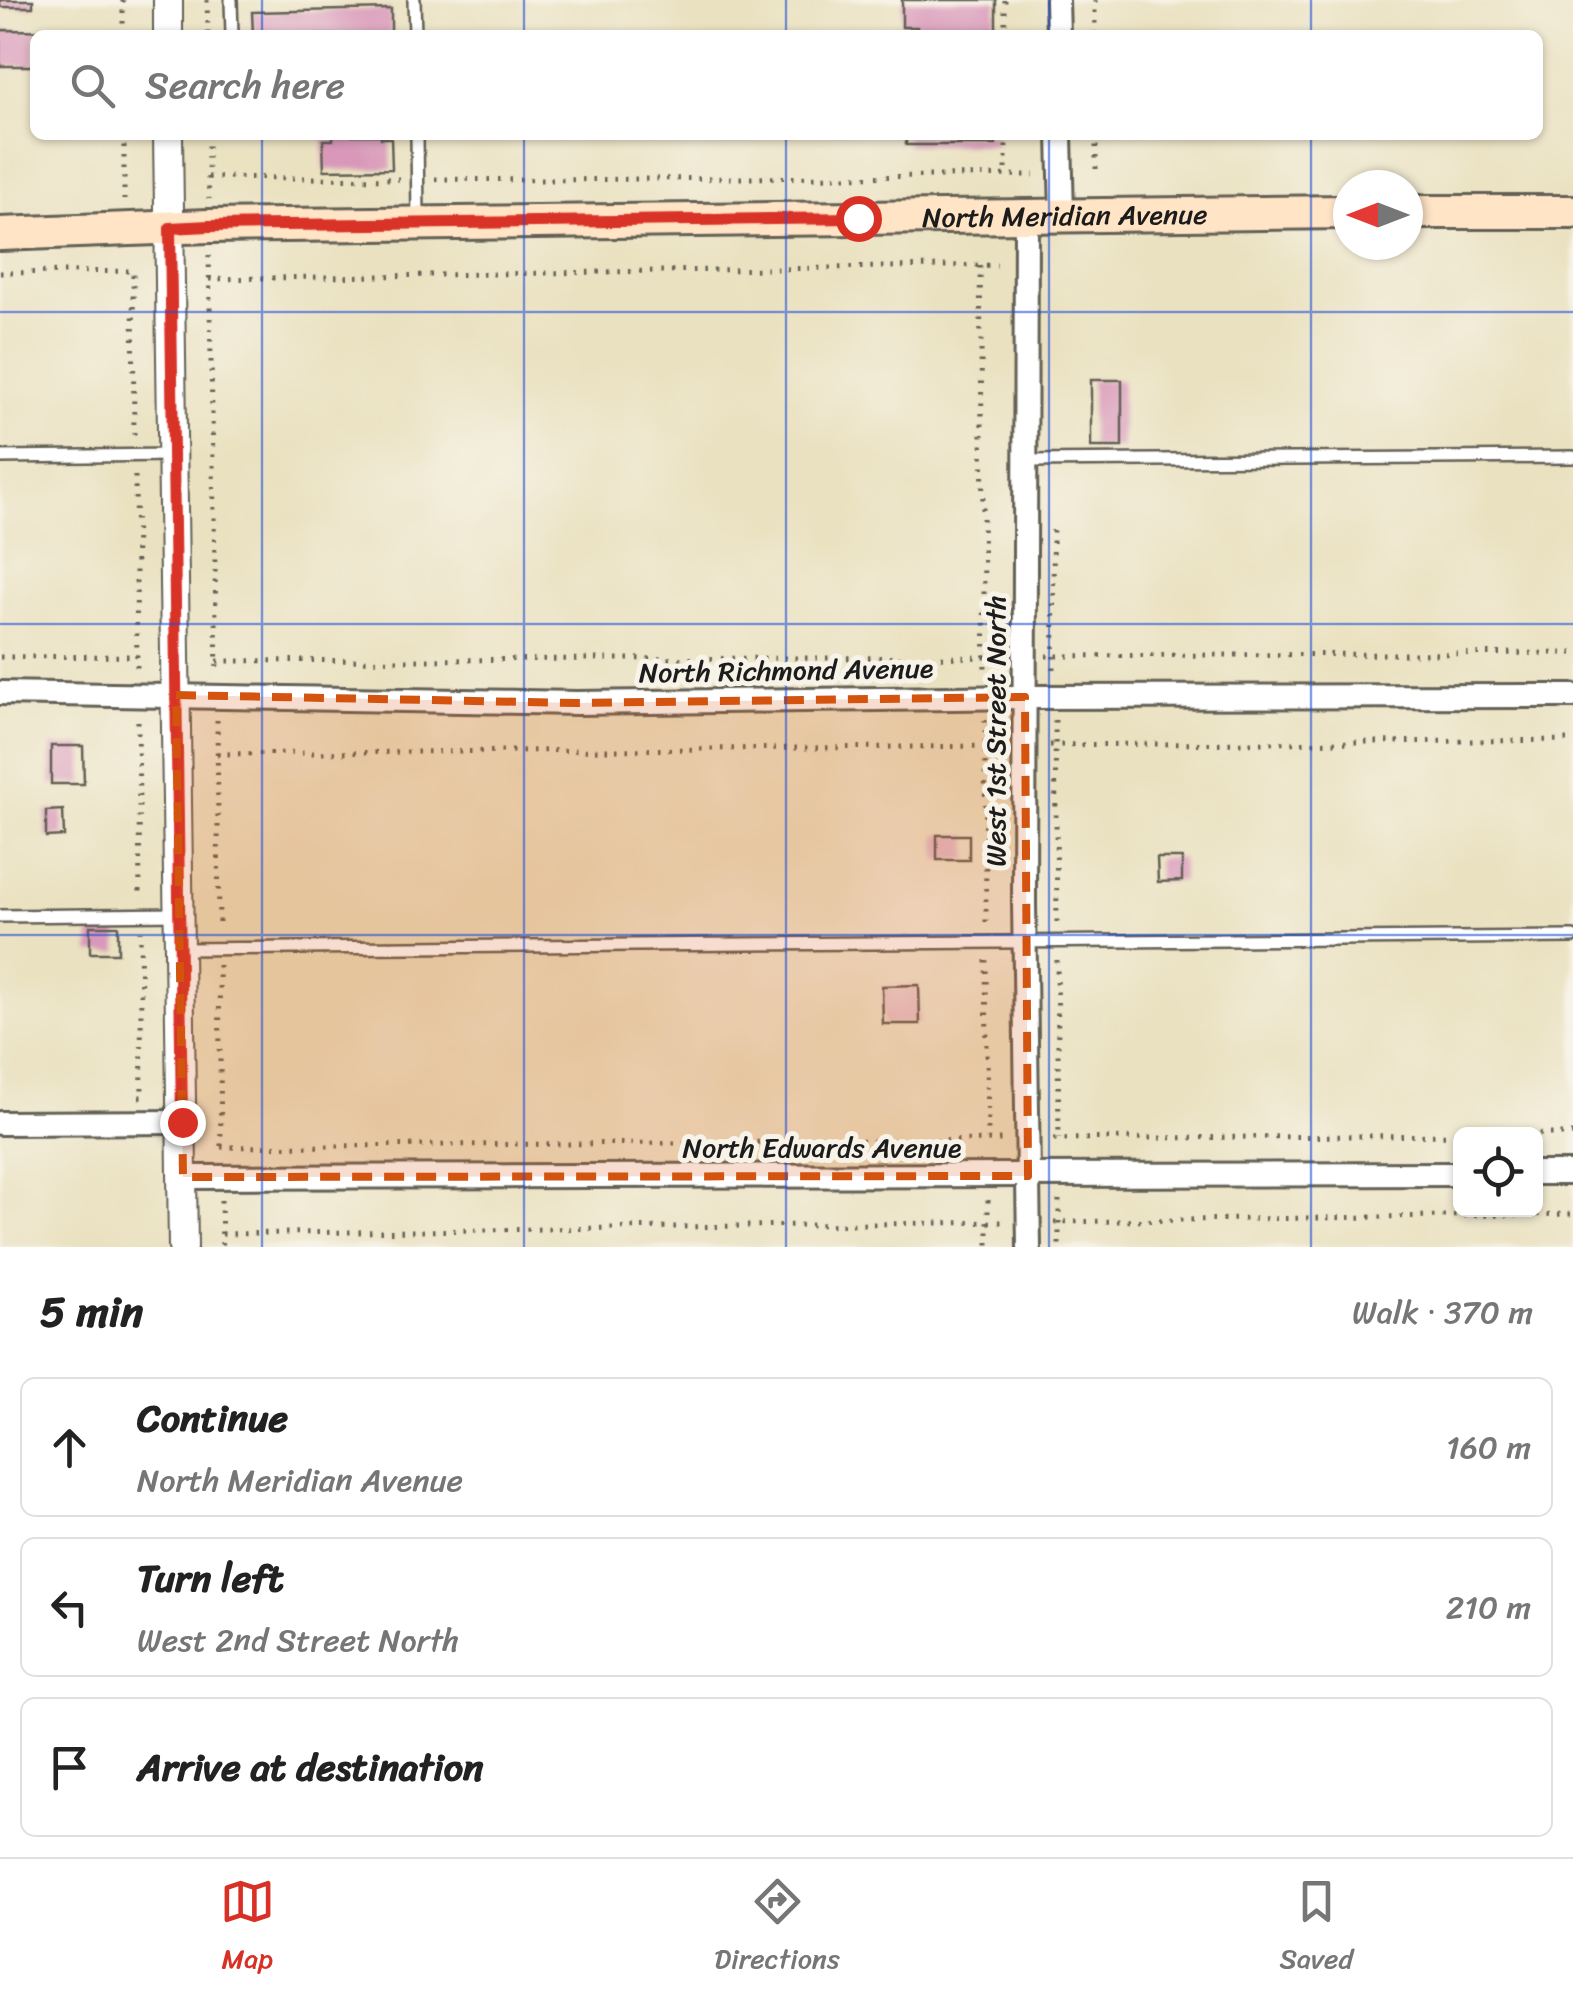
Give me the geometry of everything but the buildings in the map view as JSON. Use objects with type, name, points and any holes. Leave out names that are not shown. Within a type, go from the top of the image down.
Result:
[{"type":"main road","name":"North Meridian Avenue","points":[[0,234],[418,223],[1333,212]]},
{"type":"main road","points":[[1423,212],[1573,212]]},
{"type":"street","points":[[168,0],[168,30]]},
{"type":"street","points":[[1057,0],[1058,30]]},
{"type":"street","points":[[168,140],[183,1247]]},
{"type":"street","points":[[1060,140],[1062,216]]},
{"type":"street","name":"West 1st Street North","points":[[1026,216],[1025,941],[1029,1247]]},
{"type":"street","name":"North Richmond Avenue","points":[[0,693],[578,703],[1573,696]]},
{"type":"street","points":[[0,1123],[182,1122]]},
{"type":"street","points":[[1543,1174],[1573,1173]]},
{"type":"street","name":"North Edwards Avenue","points":[[183,1177],[1453,1174]]},
{"type":"lane","points":[[231,0],[232,30]]},
{"type":"lane","points":[[414,0],[415,30]]},
{"type":"lane","points":[[417,140],[418,223]]},
{"type":"lane","points":[[0,457],[173,456]]},
{"type":"lane","points":[[1025,461],[1573,457]]},
{"type":"lane","points":[[0,916],[180,914]]},
{"type":"lane","points":[[180,949],[1573,937]]},
{"type":"path","points":[[123,0],[123,30]]},
{"type":"path","points":[[208,0],[208,30]]},
{"type":"path","points":[[1005,0],[1005,30]]},
{"type":"path","points":[[1095,0],[1095,30]]},
{"type":"path","points":[[124,140],[124,204]]},
{"type":"path","points":[[208,140],[208,177],[546,180],[1034,174]]},
{"type":"path","points":[[1006,140],[1006,175]]},
{"type":"path","points":[[1096,140],[1096,174]]},
{"type":"path","points":[[209,279],[996,265]]},
{"type":"path","points":[[980,266],[988,1140]]},
{"type":"path","points":[[209,269],[222,1247]]},
{"type":"path","points":[[0,273],[133,270],[142,1097]]},
{"type":"path","points":[[1053,520],[1059,1139]]},
{"type":"path","points":[[217,661],[1573,654]]},
{"type":"path","points":[[0,656],[137,656]]},
{"type":"path","points":[[217,754],[1573,740]]},
{"type":"path","points":[[1543,1134],[1573,1134]]},
{"type":"path","points":[[221,1147],[1453,1135]]},
{"type":"path","points":[[988,1176],[988,1247]]},
{"type":"path","points":[[1059,1176],[1059,1247]]},
{"type":"path","points":[[222,1234],[1573,1214]]},
{"type":"highlighted area","points":[[176,695],[577,703],[1025,697],[1028,1176],[183,1177]]},
{"type":"route","points":[[182,1122],[170,228],[858,218]]}]
